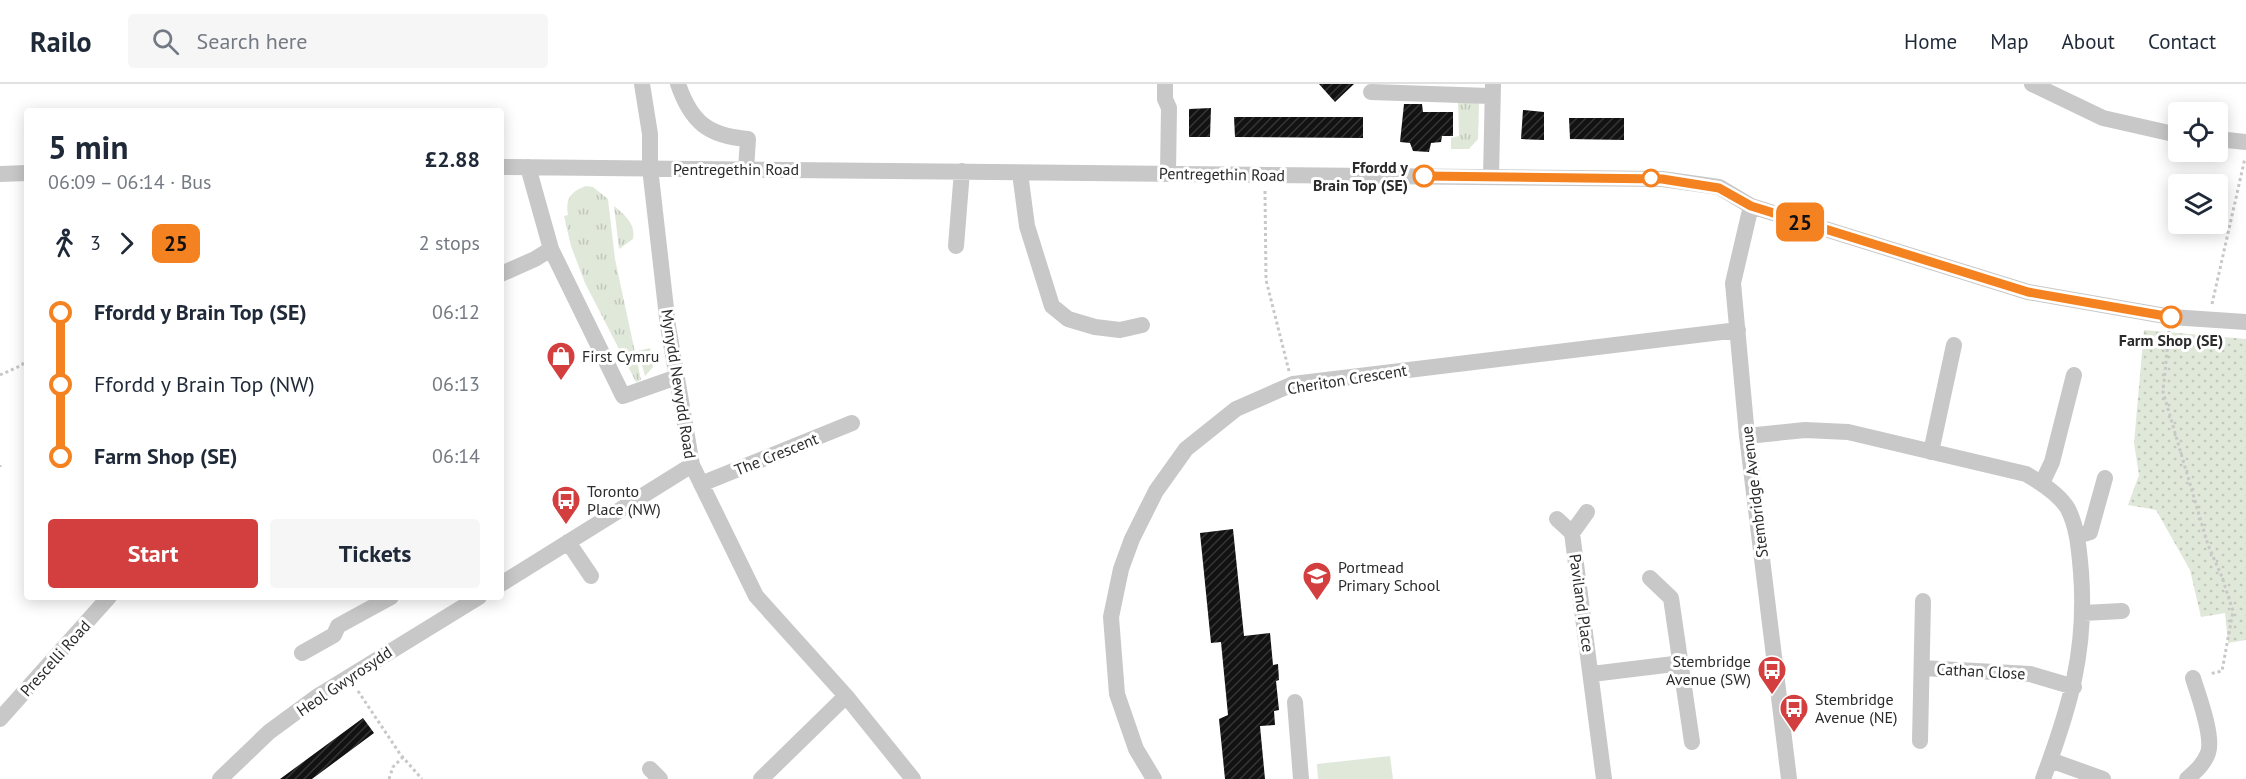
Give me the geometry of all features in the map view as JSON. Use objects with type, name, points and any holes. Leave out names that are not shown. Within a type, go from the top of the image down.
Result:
[{"type":"street","name":"Mynydd Newydd Road","points":[[642,84],[650,134],[650,168],[677,377],[692,465],[756,596],[846,696],[913,779]]},
{"type":"street","points":[[678,84],[687,106],[704,126],[721,137],[747,139],[746,169]]},
{"type":"street","points":[[1165,84],[1165,99],[1169,108],[1168,173]]},
{"type":"street","points":[[2032,84],[2103,118],[2168,133]]},
{"type":"street","points":[[1371,92],[1492,90],[1491,177]]},
{"type":"street","points":[[2228,140],[2246,142]]},
{"type":"street","name":"Pentregethin Road","points":[[504,167],[1662,179],[1719,188],[1751,206],[2028,292],[2171,317],[2246,322]]},
{"type":"street","points":[[528,167],[551,249],[624,396],[677,377]]},
{"type":"street","points":[[956,246],[962,171]]},
{"type":"street","points":[[0,174],[24,173]]},
{"type":"street","points":[[1020,173],[1028,226],[1052,306],[1068,319],[1095,327],[1120,330],[1142,325]]},
{"type":"street","name":"Stembridge Avenue","points":[[1751,206],[1733,282],[1747,436],[1789,779]]},
{"type":"street","points":[[504,273],[551,249]]},
{"type":"street","name":"Cheriton Crescent","points":[[1154,779],[1136,749],[1117,694],[1111,617],[1121,569],[1132,539],[1156,491],[1186,449],[1236,409],[1293,384],[1738,330]]},
{"type":"street","points":[[1931,452],[1954,345]]},
{"type":"street","points":[[2042,483],[2052,462],[2074,375]]},
{"type":"street","name":"The Crescent","points":[[701,484],[852,423]]},
{"type":"street","points":[[1747,436],[1805,430],[1848,432],[2026,474],[2042,483],[2067,508],[2077,536],[2083,613],[2079,664],[2074,687],[2043,779]]},
{"type":"street","points":[[504,582],[692,465]]},
{"type":"street","points":[[2077,536],[2090,532],[2105,478]]},
{"type":"street","name":"Paviland Place","points":[[1572,533],[1587,512]]},
{"type":"street","name":"Paviland Place","points":[[1557,519],[1572,533],[1604,779]]},
{"type":"street","points":[[568,542],[591,576]]},
{"type":"street","points":[[1650,578],[1671,598],[1692,742]]},
{"type":"street","name":"Prescelli Road","points":[[0,719],[106,600]]},
{"type":"street","points":[[302,653],[334,635],[338,626],[386,600]]},
{"type":"street","name":"Heol Gwyrosydd","points":[[220,779],[269,732],[349,677],[469,600]]},
{"type":"street","name":"Cathan Close","points":[[1920,741],[1923,601]]},
{"type":"street","points":[[2083,613],[2122,611]]},
{"type":"street","name":"Paviland Place","points":[[1592,674],[1682,663]]},
{"type":"street","name":"Cathan Close","points":[[1922,668],[2030,674],[2074,687]]},
{"type":"street","points":[[2187,779],[2200,768],[2209,751],[2205,720],[2193,678]]},
{"type":"street","points":[[761,779],[846,696]]},
{"type":"street","points":[[1295,702],[1301,779]]},
{"type":"street","points":[[2050,760],[2103,779]]},
{"type":"path","points":[[2208,320],[2246,156]]},
{"type":"path","points":[[1265,175],[1266,280],[1293,384]]},
{"type":"path","points":[[2171,317],[2163,392],[2208,545],[2222,576],[2233,611],[2222,671],[2193,678]]},
{"type":"path","points":[[0,375],[24,362]]},
{"type":"path","points":[[349,677],[403,757],[422,779]]},
{"type":"path","points":[[389,779],[393,767],[403,757]]},
{"type":"green space","points":[[1458,102],[1479,103],[1478,139],[1469,149],[1451,149],[1451,138],[1459,136]]},
{"type":"green space","points":[[586,186],[593,187],[608,199],[615,259],[641,380],[636,382],[585,283],[571,246],[564,216],[568,215],[568,200],[576,190]]},
{"type":"green space","points":[[614,206],[629,220],[633,229],[633,239],[619,249]]},
{"type":"green space","points":[[2144,330],[2246,339],[2246,640],[2228,643],[2225,613],[2201,617],[2190,570],[2156,510],[2128,505],[2139,475],[2134,443]]},
{"type":"green space","points":[[650,348],[653,367],[645,376],[638,351]]},
{"type":"green space","points":[[1390,756],[1393,779],[1318,779],[1317,764]]},
{"type":"building","points":[[1319,84],[1354,84],[1335,102]]},
{"type":"building","points":[[1404,104],[1422,104],[1423,112],[1453,112],[1453,136],[1442,136],[1441,142],[1431,143],[1429,152],[1413,151],[1410,143],[1400,142]]},
{"type":"building","points":[[1211,108],[1210,137],[1189,137],[1189,109]]},
{"type":"building","points":[[1523,110],[1544,112],[1544,140],[1521,139]]},
{"type":"building","points":[[1234,117],[1363,117],[1363,138],[1235,137]]},
{"type":"building","points":[[1569,118],[1624,118],[1624,140],[1570,139]]},
{"type":"building","points":[[1233,529],[1244,636],[1270,633],[1273,665],[1278,664],[1279,680],[1276,681],[1279,710],[1274,711],[1275,725],[1260,726],[1265,779],[1225,779],[1219,719],[1228,715],[1221,642],[1211,643],[1200,533]]},
{"type":"building","points":[[363,718],[374,733],[312,779],[280,779]]},
{"type":"bus line","name":"25","points":[[1424,176],[1662,179],[1719,188],[1751,206],[2028,292],[2171,317]]},
{"type":"place","name":"Ffordd y Brain Top (SE)","points":[[1424,176]]},
{"type":"place","name":"Farm Shop (SE)","points":[[2171,317]]},
{"type":"place","name":"First Cymru","points":[[561,382]]},
{"type":"place","name":"Toronto Place (NW)","points":[[566,526]]},
{"type":"place","name":"Portmead Primary School","points":[[1317,602]]},
{"type":"place","name":"Stembridge Avenue (SW)","points":[[1772,696]]},
{"type":"place","name":"Stembridge Avenue (NE)","points":[[1794,734]]}]
